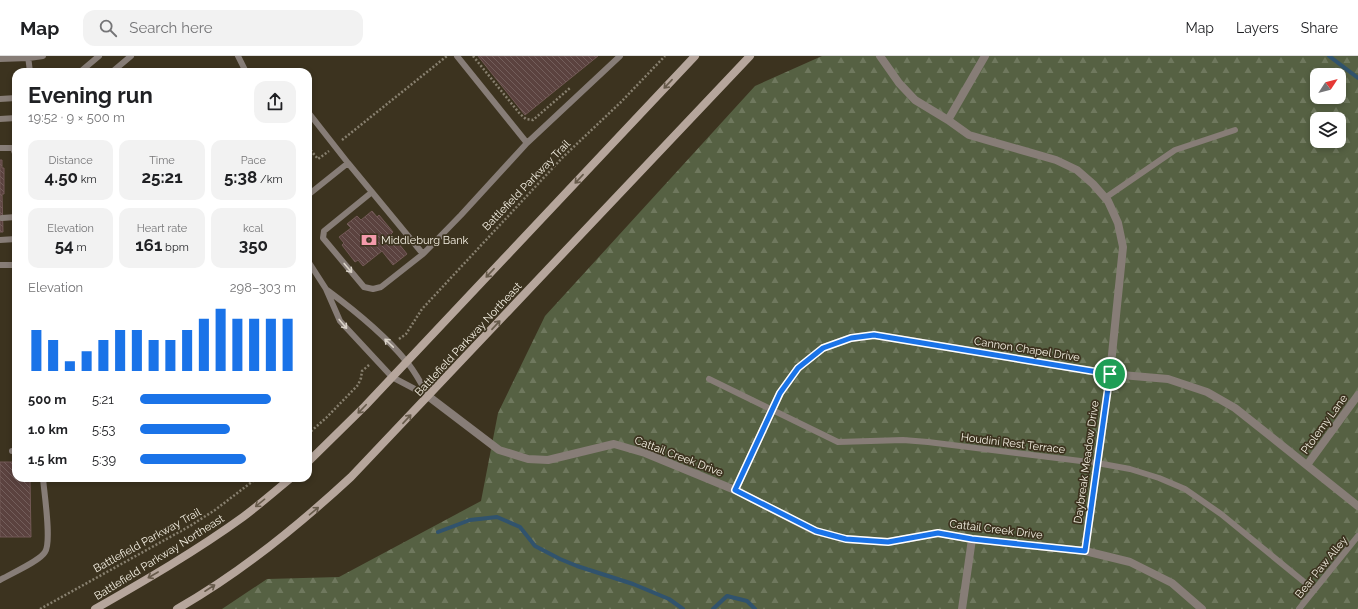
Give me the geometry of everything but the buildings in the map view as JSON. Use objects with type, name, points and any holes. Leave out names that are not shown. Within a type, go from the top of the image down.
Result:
[{"type":"main road","points":[[312,458],[360,412],[695,56]]},
{"type":"main road","name":"Battlefield Parkway Northeast","points":[[177,609],[238,570],[284,536],[320,506],[351,477],[750,56]]},
{"type":"main road","name":"Battlefield Parkway Northeast","points":[[95,609],[175,562],[245,516],[285,482]]},
{"type":"street","name":"Daybreak Meadow Drive","points":[[880,56],[899,83],[915,100],[969,135],[1056,160],[1077,170],[1093,184],[1105,198],[1118,223],[1123,247],[1110,374],[1085,551]]},
{"type":"street","points":[[948,120],[985,56]]},
{"type":"street","name":"Cannon Chapel Drive","points":[[735,490],[780,393],[798,368],[823,348],[851,338],[874,335],[1110,374],[1168,379],[1206,392],[1235,408],[1358,506]]},
{"type":"street","name":"Ptolemy Lane","points":[[1307,465],[1358,395]]},
{"type":"street","name":"Cattail Creek Drive","points":[[428,396],[499,450],[528,459],[548,460],[614,444],[645,453],[735,490],[816,531],[846,539],[888,542],[938,533],[972,539],[1085,551],[1130,562],[1172,583],[1202,609]]},
{"type":"street","points":[[962,609],[972,539]]},
{"type":"lane","points":[[0,59],[43,56]]},
{"type":"lane","points":[[85,68],[99,56]]},
{"type":"lane","points":[[117,68],[131,56]]},
{"type":"lane","points":[[238,56],[244,68]]},
{"type":"lane","points":[[457,56],[527,143]]},
{"type":"lane","points":[[372,192],[324,231],[323,238],[364,287],[373,289],[381,286],[423,254],[527,143],[620,56]]},
{"type":"lane","points":[[28,57],[29,68]]},
{"type":"lane","points":[[0,99],[12,98]]},
{"type":"lane","points":[[312,117],[348,164],[423,254]]},
{"type":"lane","points":[[0,119],[12,118]]},
{"type":"lane","points":[[1105,198],[1175,150],[1235,130]]},
{"type":"lane","points":[[0,148],[12,148]]},
{"type":"lane","points":[[312,192],[348,164]]},
{"type":"lane","points":[[2,218],[12,217]]},
{"type":"lane","points":[[0,240],[12,239]]},
{"type":"lane","points":[[0,266],[12,265]]},
{"type":"lane","points":[[312,267],[326,290],[340,321],[392,377],[428,396]]},
{"type":"lane","points":[[326,290],[353,310],[407,361],[428,396]]},
{"type":"lane","name":"Houdini Rest Terrace","points":[[709,379],[838,442],[903,440],[1097,463],[1159,478],[1184,489],[1222,514],[1314,590]]},
{"type":"lane","points":[[0,580],[36,560],[46,552],[48,539],[43,482]]},
{"type":"lane","name":"Bear Paw Alley","points":[[1299,609],[1358,536]]},
{"type":"path","points":[[312,152],[318,159],[447,56]]},
{"type":"path","points":[[473,56],[520,114],[526,119],[533,120],[573,85]]},
{"type":"path","name":"Battlefield Parkway Trail","points":[[392,346],[406,334],[422,309],[562,158],[621,102],[665,56]]},
{"type":"path","points":[[312,430],[358,385],[362,371],[376,359]]},
{"type":"path","name":"Battlefield Parkway Trail","points":[[40,609],[190,526],[220,507],[252,482]]},
{"type":"green space","points":[[822,56],[1358,56],[1358,609],[222,609],[267,579],[339,577],[481,501],[498,413],[545,316],[755,86]]},
{"type":"waterway","points":[[1329,56],[1358,78]]},
{"type":"waterway","points":[[438,532],[470,520],[497,517],[520,527],[535,546],[560,559],[633,584],[669,599],[683,609]]},
{"type":"waterway","points":[[713,609],[727,596],[747,601],[755,609]]},
{"type":"place","name":"Middleburg Bank","points":[[369,240]]},
{"type":"route","points":[[874,335],[1110,374],[1085,551],[972,539],[938,533],[888,542],[846,539],[816,531],[735,490],[780,393],[798,368],[823,348],[851,338],[874,335]]}]
